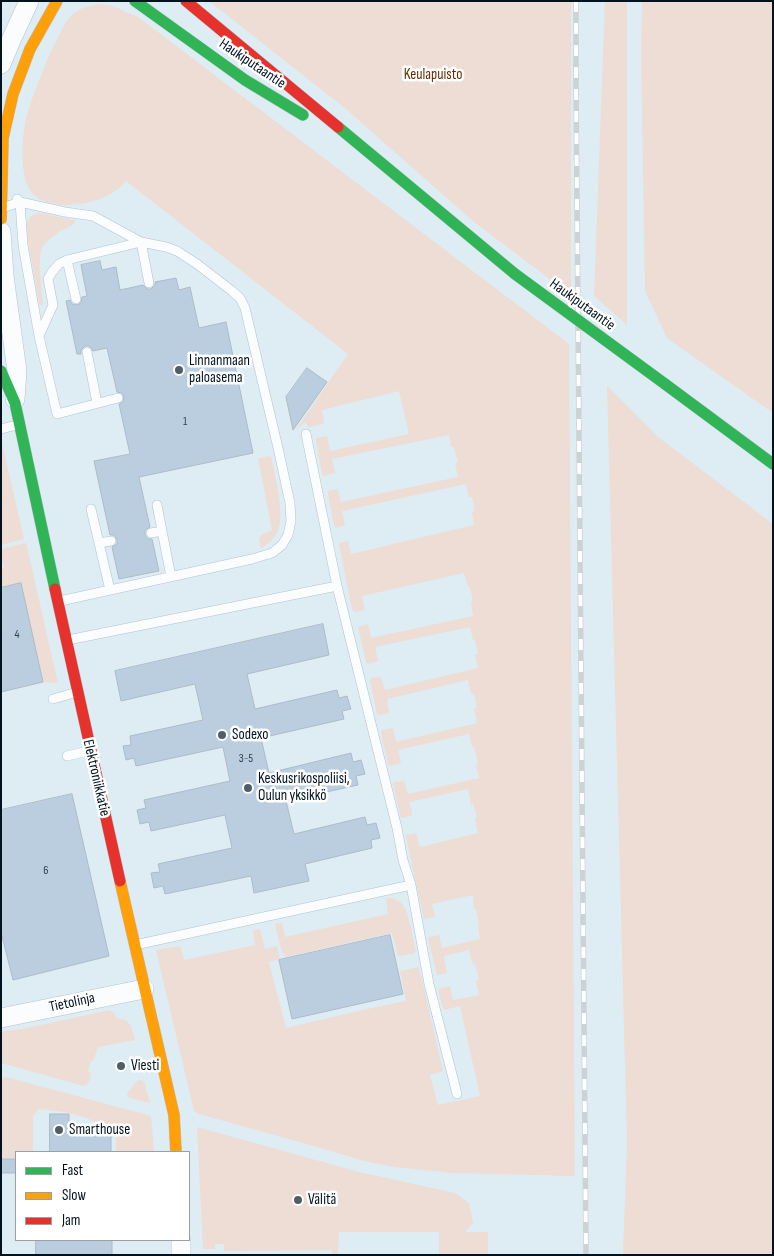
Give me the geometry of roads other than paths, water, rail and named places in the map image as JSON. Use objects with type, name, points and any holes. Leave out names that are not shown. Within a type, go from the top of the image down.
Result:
[{"type":"street","points":[[1,64],[29,1]]},
{"type":"street","points":[[1,219],[3,138],[13,94],[30,49],[57,1]]},
{"type":"street","name":"Haukiputaantie","points":[[135,1],[245,80],[380,162]]},
{"type":"street","name":"Haukiputaantie","points":[[186,1],[515,274],[773,464]]},
{"type":"street","name":"Elektroniikkatie","points":[[1,232],[4,276],[17,371],[15,403]]},
{"type":"street","name":"Elektroniikkatie","points":[[1,371],[15,403],[20,424],[77,692],[174,1115],[176,1151]]},
{"type":"street","name":"Tietolinja","points":[[1,1018],[144,989]]},
{"type":"street","points":[[181,1241],[181,1255]]},
{"type":"lane","points":[[2,184],[20,202],[23,245],[39,336],[57,414],[118,398]]},
{"type":"lane","points":[[1,208],[20,202],[93,216],[141,242],[177,251],[197,264],[240,298],[245,308],[290,503],[291,521],[288,535],[282,545],[272,554],[57,601]]},
{"type":"lane","points":[[39,336],[53,305],[48,279],[59,264],[67,260],[141,242]]},
{"type":"lane","points":[[141,242],[149,283]]},
{"type":"lane","points":[[67,260],[76,299]]},
{"type":"lane","points":[[87,352],[97,403]]},
{"type":"lane","points":[[1,428],[20,424]]},
{"type":"lane","points":[[306,434],[337,586],[403,860],[411,885],[429,984],[457,1094]]},
{"type":"lane","points":[[157,505],[171,576]]},
{"type":"lane","points":[[91,510],[110,590]]},
{"type":"lane","points":[[151,534],[162,531]]},
{"type":"lane","points":[[99,542],[111,541]]},
{"type":"lane","points":[[66,640],[337,586]]},
{"type":"lane","points":[[53,699],[77,692]]},
{"type":"lane","points":[[67,756],[90,750]]},
{"type":"lane","points":[[134,945],[411,885]]},
{"type":"railway","points":[[576,1],[586,1255]]},
{"type":"place","name":"Linnanmaan paloasema","points":[[179,370]]},
{"type":"place","name":"Sodexo","points":[[222,735]]},
{"type":"place","name":"Keskusrikospoliisi, Oulun yksikkö","points":[[248,788]]},
{"type":"place","name":"Viesti","points":[[121,1066]]},
{"type":"place","name":"Smarthouse","points":[[59,1130]]},
{"type":"place","name":"Välitä","points":[[298,1200]]},
{"type":"park label","name":"Keulapuisto","points":[[433,75]]}]
